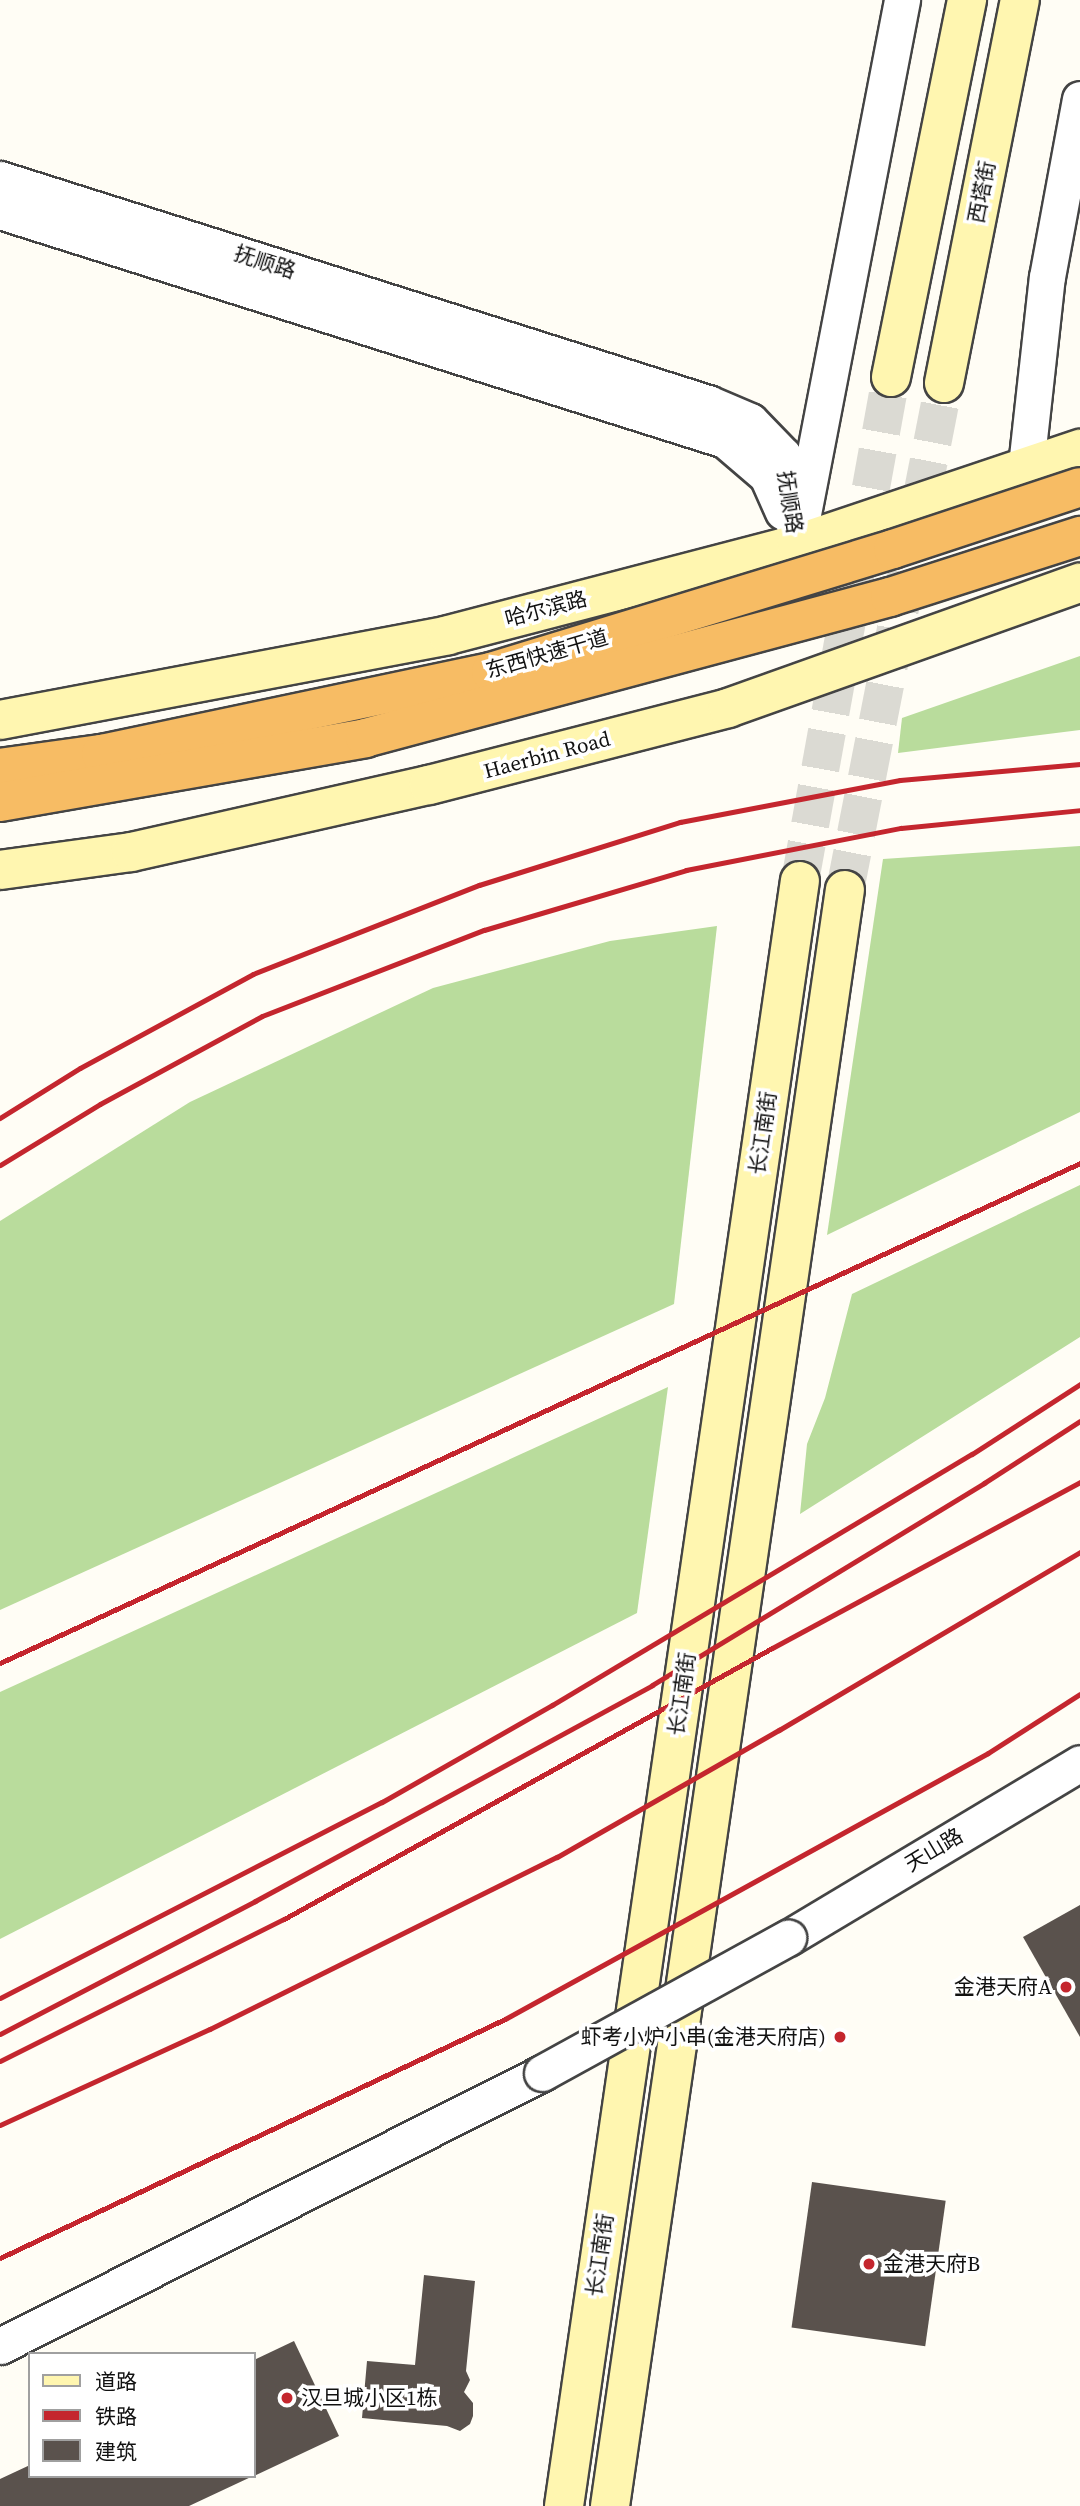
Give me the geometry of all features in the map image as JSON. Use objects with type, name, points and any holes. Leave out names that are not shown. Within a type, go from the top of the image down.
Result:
[{"type":"highway","name":"东西快速干道","points":[[0,768],[101,754],[491,672],[893,550],[1080,487]]},
{"type":"highway","name":"东西快速干道","points":[[0,802],[365,738],[890,597],[1080,536]]},
{"type":"main road","points":[[891,377],[967,0]]},
{"type":"main road","name":"西塔街","points":[[944,383],[1020,0]]},
{"type":"main road","name":"哈尔滨路","points":[[0,720],[448,635],[797,544],[1080,449]]},
{"type":"main road","name":"Haerbin Road","points":[[0,870],[131,852],[375,797],[715,711],[1080,583]]},
{"type":"main road","name":"长江南街","points":[[564,2506],[800,881]]},
{"type":"main road","points":[[610,2506],[845,890]]},
{"type":"street","points":[[797,544],[902,0]]},
{"type":"street","points":[[1026,466],[1047,277],[1080,99]]},
{"type":"street","name":"抚顺路","points":[[0,178],[708,402],[750,421],[783,455],[797,544]]},
{"type":"street","name":"抚顺路","points":[[0,211],[725,440],[766,476],[797,544]]},
{"type":"street","name":"天山路","points":[[0,2346],[542,2073],[788,1938],[1080,1763]]},
{"type":"green space","points":[[1080,656],[1080,730],[898,753],[902,718]]},
{"type":"green space","points":[[1080,846],[1080,1112],[827,1235],[883,859]]},
{"type":"green space","points":[[717,926],[674,1304],[0,1610],[0,1221],[190,1102],[433,988],[610,941]]},
{"type":"green space","points":[[1080,1185],[1080,1337],[800,1514],[807,1444],[825,1398],[852,1294]]},
{"type":"green space","points":[[668,1387],[637,1613],[0,1939],[0,1692]]},
{"type":"building","name":"金港天府A","points":[[1080,1905],[1080,2037],[1023,1937]]},
{"type":"building","name":"金港天府B","points":[[812,2182],[946,2201],[925,2346],[792,2328]]},
{"type":"building","points":[[424,2275],[475,2281],[466,2371],[470,2380],[464,2392],[473,2403],[473,2416],[470,2424],[460,2431],[447,2426],[362,2418],[367,2361],[415,2365]]},
{"type":"building","name":"汉旦城小区1栋","points":[[294,2341],[339,2436],[256,2475],[256,2359]]},
{"type":"building","points":[[28,2466],[28,2478],[249,2478],[189,2506],[0,2506],[0,2479]]},
{"type":"tunnel","points":[[800,881],[891,377]]},
{"type":"tunnel","points":[[845,890],[944,383]]},
{"type":"railway","points":[[0,1118],[80,1068],[253,974],[479,885],[680,822],[900,780],[1080,764]]},
{"type":"railway","points":[[0,1165],[100,1104],[262,1016],[484,930],[686,870],[901,828],[1080,810]]},
{"type":"railway","points":[[0,1663],[1080,1163]]},
{"type":"railway","points":[[0,1998],[382,1802],[552,1705],[972,1454],[1080,1384]]},
{"type":"railway","points":[[0,2034],[255,1901],[652,1685],[984,1483],[1080,1421]]},
{"type":"railway","points":[[0,2061],[284,1919],[772,1648],[1080,1482]]},
{"type":"railway","points":[[0,2125],[210,2029],[557,1857],[779,1730],[1080,1552]]},
{"type":"railway","points":[[0,2258],[505,2019],[988,1753],[1080,1694]]},
{"type":"place","name":"金港天府A","points":[[1066,1987]]},
{"type":"place","name":"虾考小炉小串(金港天府店)","points":[[840,2037]]},
{"type":"place","name":"金港天府B","points":[[869,2264]]},
{"type":"place","name":"汉旦城小区1栋","points":[[287,2398]]}]
